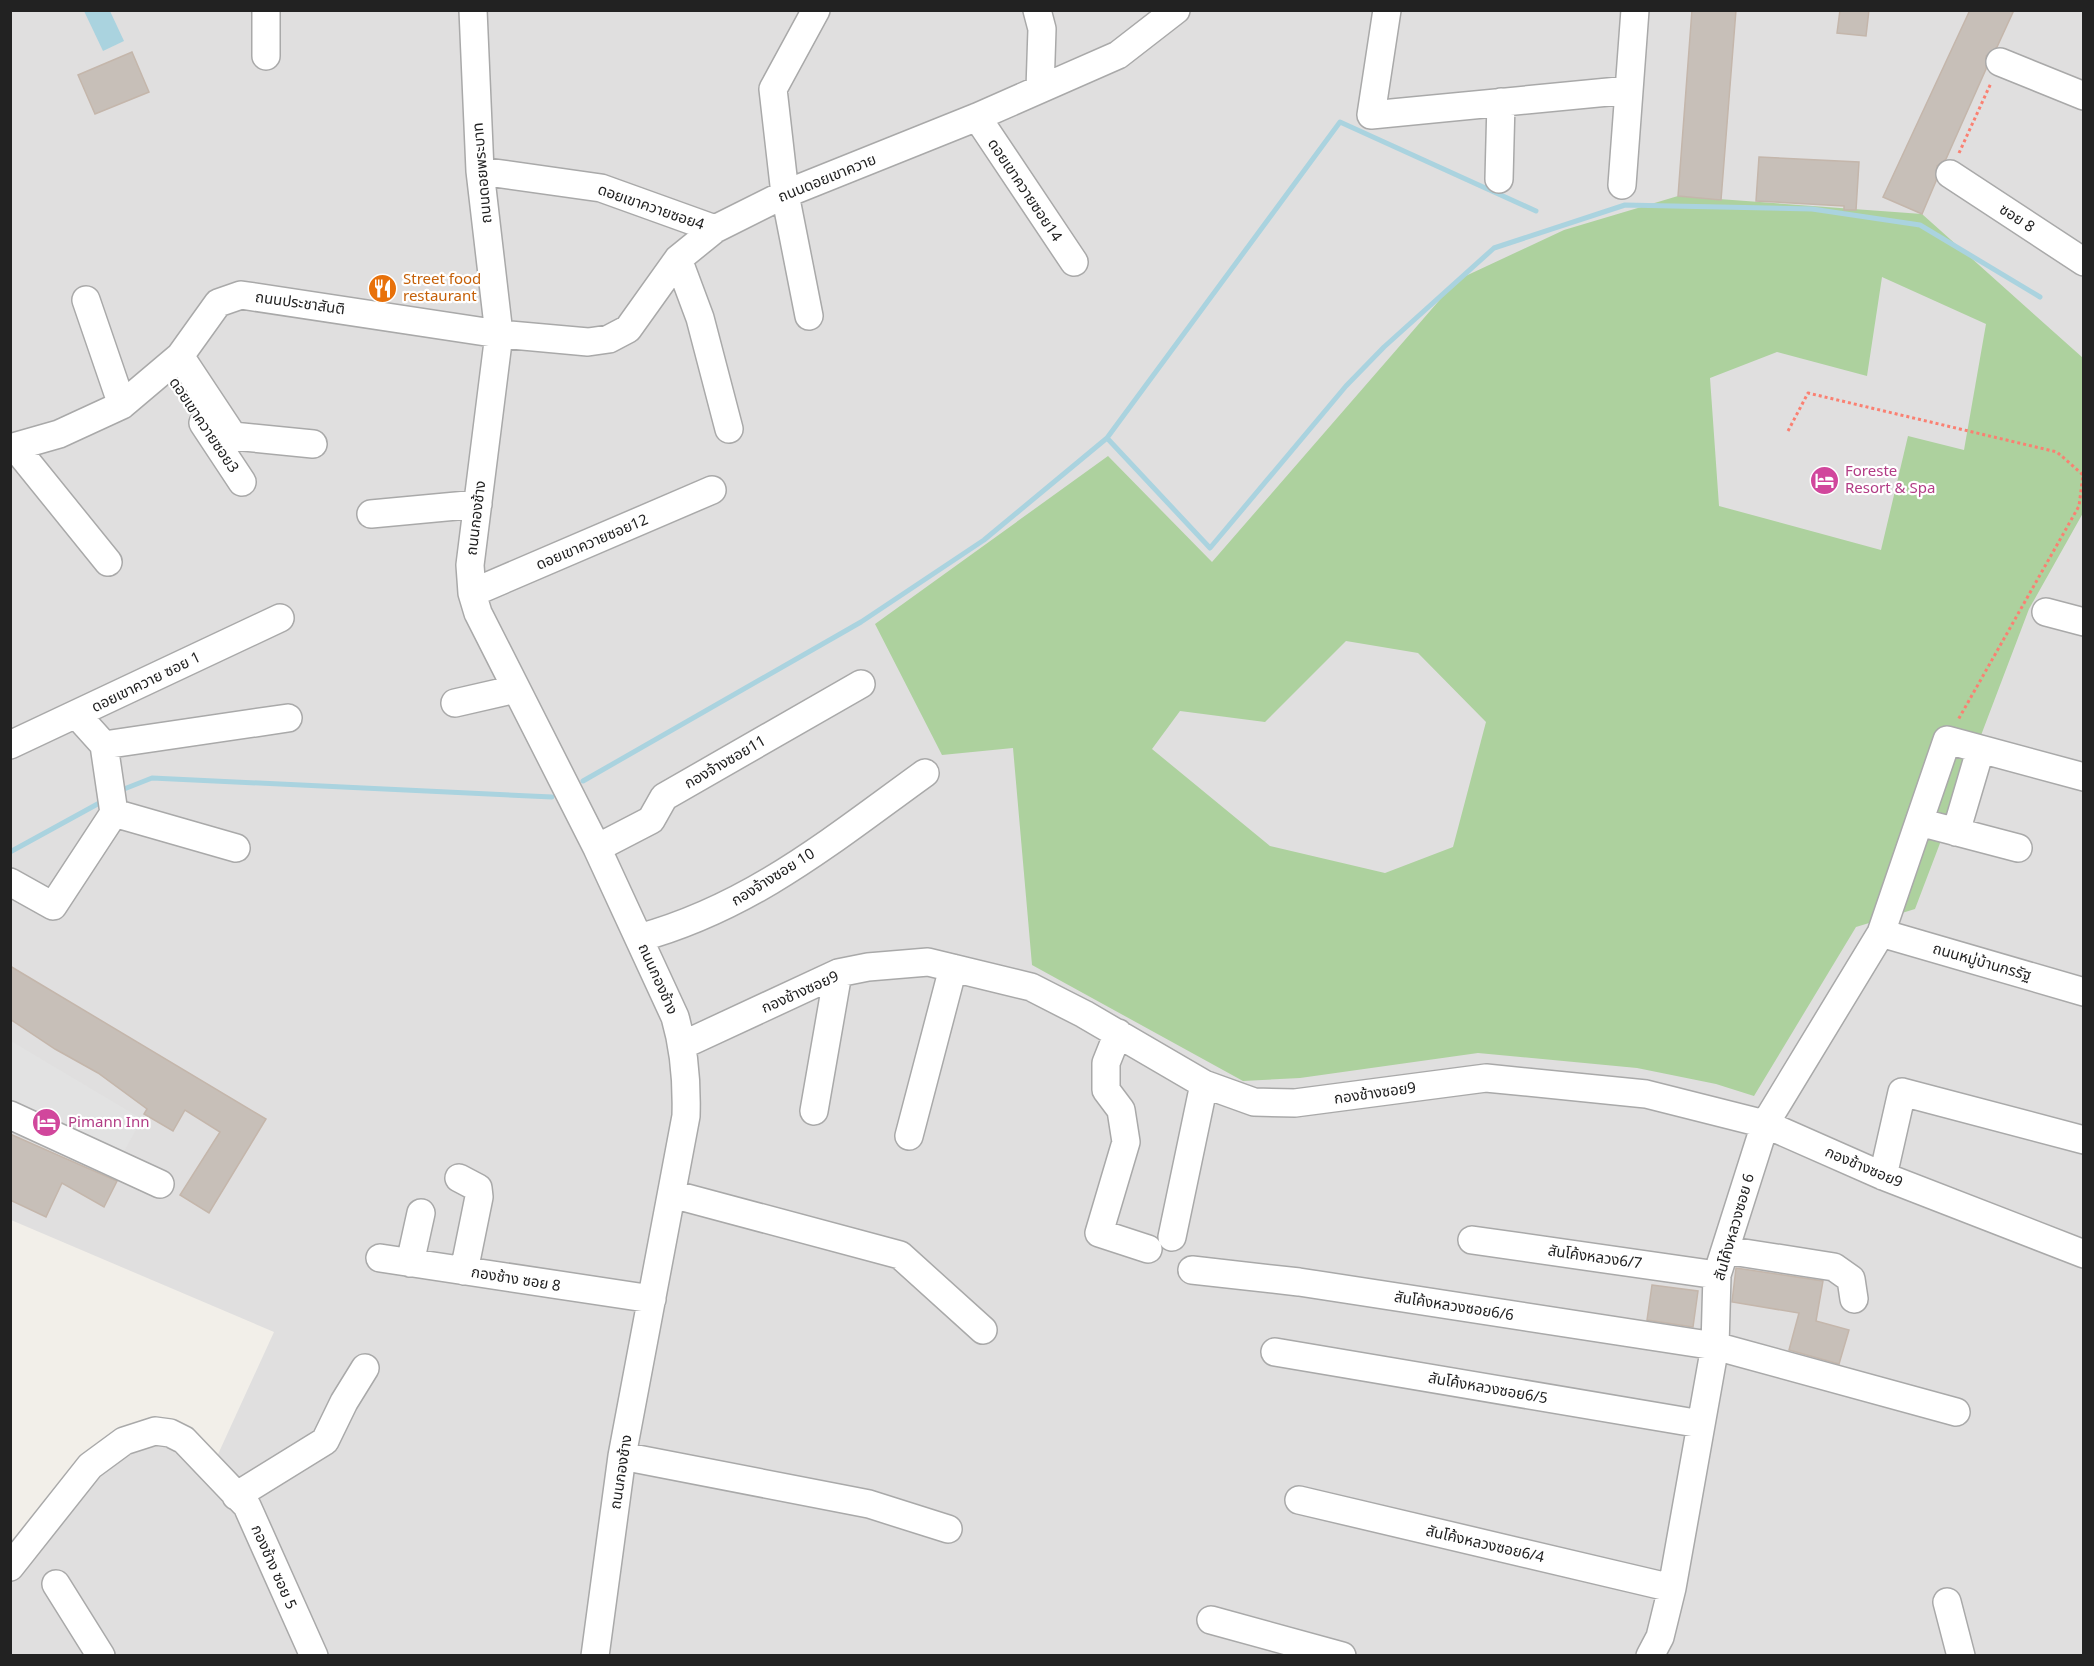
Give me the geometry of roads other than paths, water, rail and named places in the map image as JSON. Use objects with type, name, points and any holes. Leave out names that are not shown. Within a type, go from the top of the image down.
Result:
[{"type":"street","points":[[266,10],[266,56]]},
{"type":"street","name":"ถนนดอยพระบาท","points":[[473,10],[480,171],[499,334]]},
{"type":"street","points":[[1037,10],[1042,29],[1040,89]]},
{"type":"street","name":"ถนนดอยเขาควาย","points":[[499,334],[588,342],[609,339],[628,329],[678,259],[715,229],[785,194],[977,117],[1118,55],[1176,10]]},
{"type":"street","points":[[1387,10],[1371,115],[1629,90]]},
{"type":"street","points":[[1622,185],[1635,10]]},
{"type":"street","points":[[809,12],[773,89],[785,194],[809,316]]},
{"type":"street","points":[[2000,62],[2084,96]]},
{"type":"street","points":[[1499,179],[1501,102]]},
{"type":"street","name":"ดอยเขาควายซอย14","points":[[977,117],[1074,262]]},
{"type":"street","name":"ดอยเขาควายซอย4","points":[[480,171],[601,188],[715,229]]},
{"type":"street","name":"ซอย 8","points":[[1950,174],[2084,262]]},
{"type":"street","points":[[678,259],[700,318],[729,429]]},
{"type":"street","name":"ถนนประชาสันติ","points":[[13,448],[59,434],[122,405],[173,362],[218,303],[241,295],[499,334]]},
{"type":"street","points":[[86,300],[122,405]]},
{"type":"street","name":"ถนนกองช้าง","points":[[499,334],[470,565],[472,593],[478,613],[597,848],[675,1017],[683,1045],[686,1116],[622,1456],[595,1656]]},
{"type":"street","points":[[173,362],[232,436],[313,444]]},
{"type":"street","name":"ดอยเขาควายซอย3","points":[[173,362],[242,482]]},
{"type":"street","points":[[13,448],[108,562]]},
{"type":"street","name":"ดอยเขาควายซอย12","points":[[472,593],[712,490]]},
{"type":"street","points":[[371,514],[478,504]]},
{"type":"street","points":[[2046,612],[2084,622]]},
{"type":"street","name":"ดอยเขาควาย ซอย 1","points":[[10,745],[280,618]]},
{"type":"street","name":"กองจ้างซอย11","points":[[597,848],[651,820],[664,797],[861,684]]},
{"type":"street","points":[[455,702],[516,689]]},
{"type":"street","points":[[10,882],[53,906],[114,813],[104,746],[77,715]]},
{"type":"street","points":[[104,746],[288,718]]},
{"type":"street","name":"สันโค้งหลวงซอย 6","points":[[1650,1656],[1660,1637],[1672,1588],[1715,1346],[1721,1262],[1765,1124],[1881,933],[1947,740],[2084,777]]},
{"type":"street","points":[[1956,832],[1977,761]]},
{"type":"street","name":"กองจ้างซอย 10","points":[[639,938],[683,926],[784,874],[925,773]]},
{"type":"street","points":[[114,813],[236,848]]},
{"type":"street","points":[[1919,822],[2018,848]]},
{"type":"street","name":"ถนนหมู่บ้านกรรัฐ","points":[[1881,933],[2084,992]]},
{"type":"street","name":"กองช้างซอย9","points":[[683,1045],[838,973],[868,967],[928,962],[1031,987],[1204,1084],[1254,1102],[1295,1103],[1486,1078],[1646,1094],[1765,1124],[1883,1176],[2084,1254]]},
{"type":"street","points":[[909,1136],[953,968]]},
{"type":"street","points":[[814,1111],[838,973]]},
{"type":"street","points":[[1118,1034],[1106,1063],[1106,1090],[1121,1110],[1126,1142],[1099,1233],[1148,1249]]},
{"type":"street","points":[[1172,1237],[1204,1084]]},
{"type":"street","points":[[1883,1176],[1902,1092],[2084,1140]]},
{"type":"street","points":[[10,1115],[160,1184]]},
{"type":"street","points":[[459,1178],[478,1188],[479,1197],[464,1271]]},
{"type":"street","points":[[672,1194],[900,1255],[983,1330]]},
{"type":"street","points":[[410,1263],[421,1213]]},
{"type":"street","name":"สันโค้งหลวง6/7","points":[[1472,1240],[1721,1262],[1834,1267],[1851,1279],[1854,1299]]},
{"type":"street","name":"กองช้าง ซอย 8","points":[[380,1258],[652,1299]]},
{"type":"street","name":"สันโค้งหลวงซอย6/6","points":[[1192,1270],[1299,1282],[1715,1346],[1956,1412]]},
{"type":"street","name":"สันโค้งหลวงซอย6/5","points":[[1275,1352],[1701,1424]]},
{"type":"street","points":[[231,1491],[325,1441],[344,1402],[365,1368]]},
{"type":"street","name":"กองช้าง ซอย 5","points":[[10,1567],[90,1466],[124,1441],[155,1431],[170,1433],[184,1440],[247,1506],[314,1656]]},
{"type":"street","points":[[622,1456],[869,1504],[948,1529]]},
{"type":"street","name":"สันโค้งหลวงซอย6/4","points":[[1299,1500],[1672,1588]]},
{"type":"street","points":[[56,1584],[96,1654]]},
{"type":"street","points":[[1947,1602],[1960,1648]]},
{"type":"street","points":[[1211,1620],[1342,1656]]},
{"type":"water","points":[[84,11],[110,11],[124,41],[103,51]]},
{"type":"waterway","points":[[583,781],[861,622],[984,540],[1107,438],[1340,122],[1536,211]]},
{"type":"waterway","points":[[1107,438],[1210,548],[1346,386],[1384,347],[1494,248],[1625,205],[1812,209],[1920,225],[2040,297]]},
{"type":"waterway","points":[[119,791],[152,778],[552,797]]},
{"type":"waterway","points":[[10,852],[103,801]]},
{"type":"place","name":"Street food restaurant","points":[[382,288]]},
{"type":"place","name":"Foreste Resort & Spa","points":[[1824,480]]},
{"type":"place","name":"Pimann Inn","points":[[47,1122]]}]
